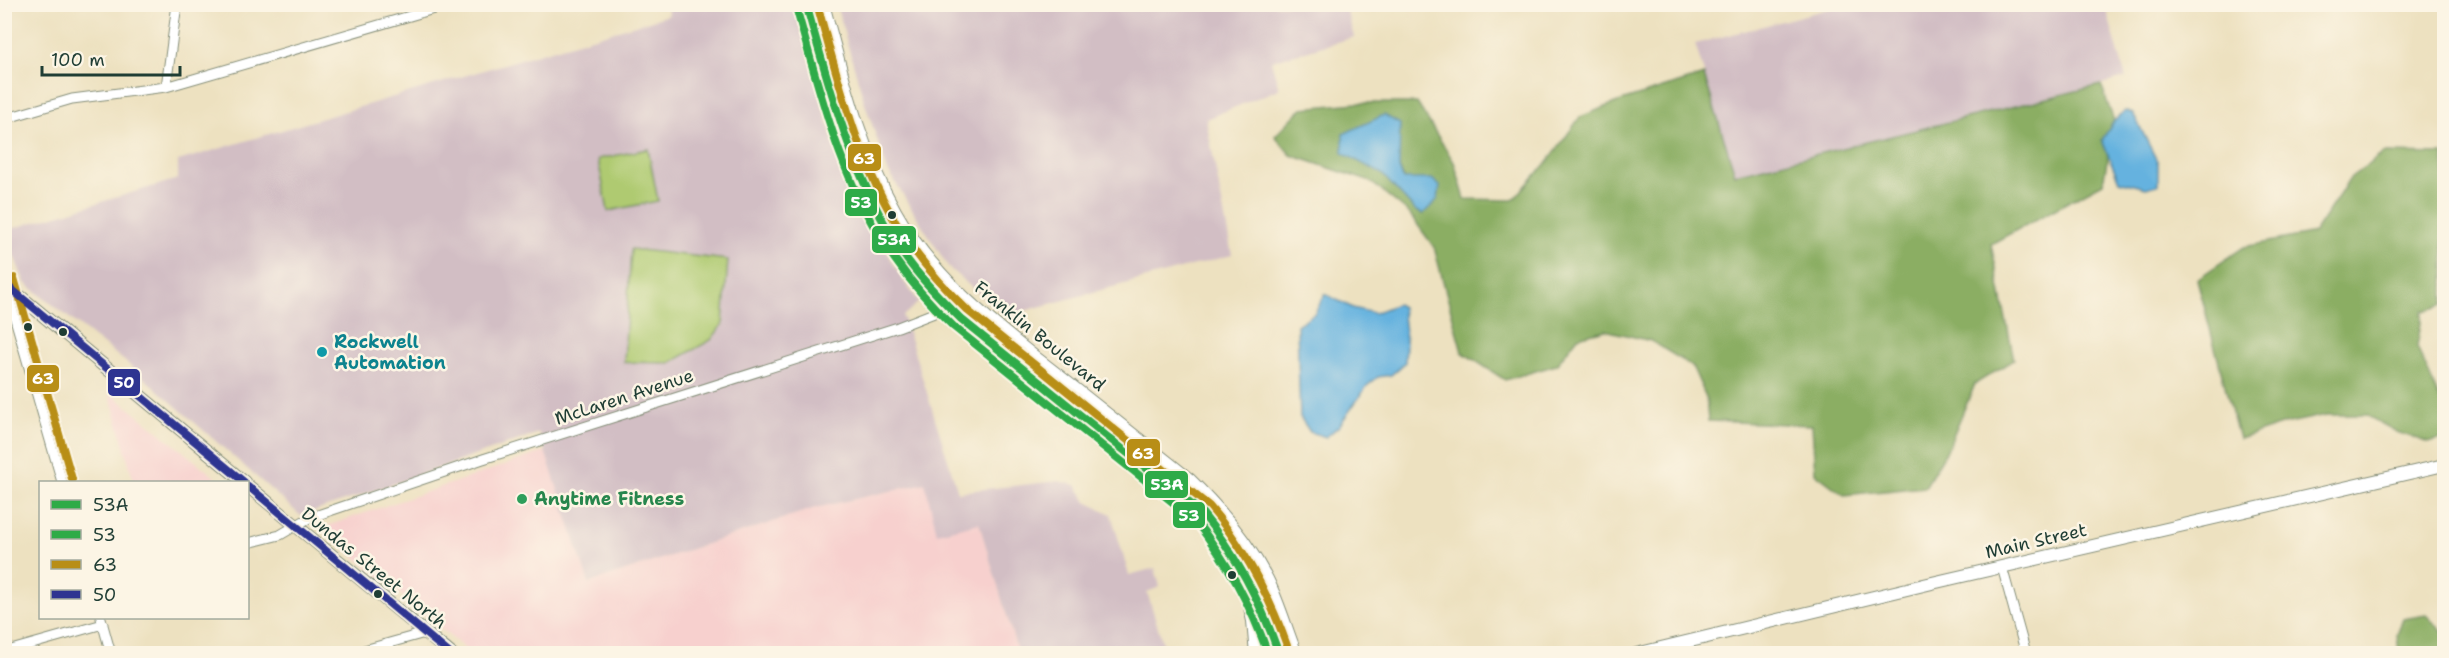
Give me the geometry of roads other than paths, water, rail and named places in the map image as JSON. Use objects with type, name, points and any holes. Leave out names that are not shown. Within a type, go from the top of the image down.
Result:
[{"type":"main road","name":"Franklin Boulevard","points":[[806,4],[850,152],[869,197],[909,262],[946,305],[1202,513],[1219,532],[1239,564],[1258,600],[1279,654]]},
{"type":"main road","name":"Franklin Boulevard","points":[[823,4],[860,132],[873,166],[895,211],[921,250],[958,293],[999,329],[1190,480],[1211,500],[1230,521],[1263,571],[1296,654]]},
{"type":"main road","points":[[5,283],[242,481]]},
{"type":"main road","name":"Main Street","points":[[1636,654],[2445,465]]},
{"type":"main road","name":"Dundas Street North","points":[[249,487],[451,654]]},
{"type":"main road","points":[[1239,564],[1253,621],[1256,654]]},
{"type":"street","points":[[166,87],[177,4]]},
{"type":"street","points":[[4,119],[72,99],[166,87],[451,4]]},
{"type":"street","points":[[5,283],[61,481]]},
{"type":"street","name":"McLaren Avenue","points":[[249,543],[280,535],[309,518],[483,459],[898,327],[934,313],[958,293]]},
{"type":"street","points":[[2002,567],[2026,654]]},
{"type":"street","points":[[4,652],[102,621],[111,654]]},
{"type":"street","points":[[350,654],[393,649],[425,633]]},
{"type":"water","points":[[2125,111],[2133,113],[2158,163],[2158,185],[2146,188],[2119,181],[2102,140],[2114,121]]},
{"type":"water","points":[[1384,115],[1400,124],[1399,168],[1403,179],[1432,179],[1440,186],[1438,199],[1423,214],[1415,210],[1382,174],[1343,153],[1343,134]]},
{"type":"water","points":[[1325,294],[1353,308],[1374,313],[1397,304],[1402,307],[1406,341],[1405,363],[1391,375],[1378,377],[1367,386],[1339,426],[1326,437],[1310,432],[1300,417],[1297,325],[1315,313]]},
{"type":"place","name":"Rockwell Automation","points":[[322,352]]},
{"type":"place","name":"Anytime Fitness","points":[[522,499]]}]
